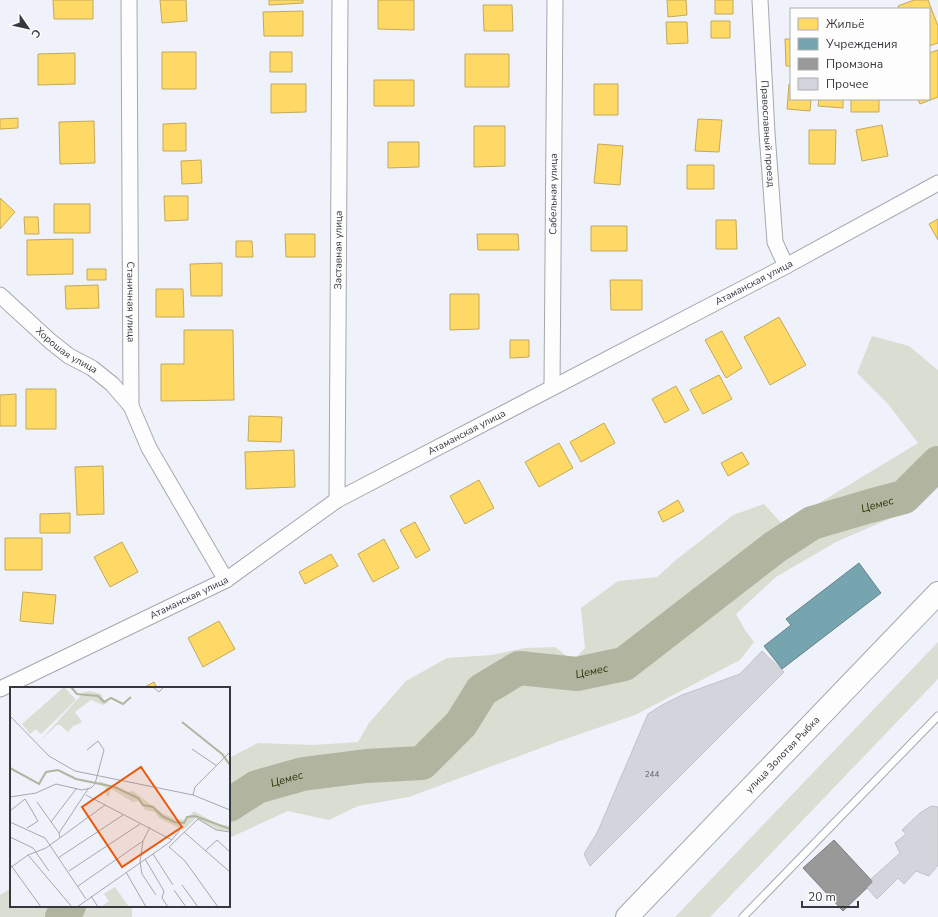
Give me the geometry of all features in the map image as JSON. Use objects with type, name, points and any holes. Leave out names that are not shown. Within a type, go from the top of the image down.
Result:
[{"type":"highway","name":"улица Золотая Рыбка","points":[[627,917],[938,593]]},
{"type":"street","name":"Станичная улица","points":[[129,0],[131,406],[149,448],[226,580]]},
{"type":"street","name":"Заставная улица","points":[[337,500],[340,0]]},
{"type":"street","name":"Сабельная улица","points":[[552,388],[555,0]]},
{"type":"street","name":"Православный проезд","points":[[760,0],[767,133],[775,242],[786,266]]},
{"type":"street","name":"Атаманская улица","points":[[0,689],[226,580],[337,500],[786,266],[938,182]]},
{"type":"street","name":"Хорошая улица","points":[[0,295],[50,341],[69,356],[92,368],[112,384],[131,406]]},
{"type":"lane","points":[[743,917],[938,716]]},
{"type":"shaded area","points":[[872,336],[909,346],[938,370],[938,481],[889,519],[836,542],[776,577],[736,614],[754,642],[740,660],[635,715],[554,743],[409,797],[358,806],[329,820],[288,811],[230,838],[230,757],[258,743],[313,745],[358,742],[369,723],[406,681],[447,658],[492,655],[525,648],[555,647],[573,661],[585,648],[581,608],[618,581],[657,577],[733,515],[764,504],[783,525],[918,443],[888,404],[857,373]]},
{"type":"shaded area","points":[[938,642],[938,679],[710,917],[675,917]]},
{"type":"shaded area","points":[[10,889],[10,907],[132,907],[132,917],[0,917],[0,895]]},
{"type":"building: Жильё","points":[[53,0],[93,0],[93,19],[54,19]]},
{"type":"building: Жильё","points":[[160,0],[186,0],[187,21],[162,23]]},
{"type":"building: Жильё","points":[[269,0],[303,0],[303,3],[269,5]]},
{"type":"building: Жильё","points":[[378,0],[414,0],[414,30],[378,29]]},
{"type":"building: Жильё","points":[[667,0],[686,0],[687,15],[668,17]]},
{"type":"building: Жильё","points":[[715,0],[733,0],[733,14],[715,14]]},
{"type":"building: Жильё","points":[[914,0],[928,0],[938,26],[938,43],[930,46],[930,8],[899,8],[898,6]]},
{"type":"building: Жильё","points":[[483,5],[512,5],[513,31],[484,31]]},
{"type":"building: Жильё","points":[[303,11],[303,36],[264,36],[263,12]]},
{"type":"building: Жильё","points":[[711,21],[730,21],[730,38],[711,38]]},
{"type":"building: Жильё","points":[[666,22],[687,22],[688,43],[667,44]]},
{"type":"building: Жильё","points":[[785,39],[790,39],[790,66],[786,66]]},
{"type":"building: Жильё","points":[[938,50],[938,97],[920,104],[918,100],[930,100],[930,53]]},
{"type":"building: Жильё","points":[[162,52],[196,52],[196,89],[162,89]]},
{"type":"building: Жильё","points":[[270,52],[292,52],[292,72],[270,72]]},
{"type":"building: Жильё","points":[[75,53],[75,84],[38,85],[38,54]]},
{"type":"building: Жильё","points":[[465,54],[509,54],[509,87],[465,87]]},
{"type":"building: Жильё","points":[[374,80],[414,80],[414,106],[374,106]]},
{"type":"building: Жильё","points":[[271,84],[306,84],[306,112],[271,113]]},
{"type":"building: Жильё","points":[[594,84],[618,84],[618,115],[594,115]]},
{"type":"building: Жильё","points":[[789,84],[790,100],[811,100],[810,111],[787,109]]},
{"type":"building: Жильё","points":[[819,100],[843,100],[843,108],[818,106]]},
{"type":"building: Жильё","points":[[851,100],[879,100],[879,112],[851,112]]},
{"type":"building: Жильё","points":[[18,118],[18,128],[0,129],[0,119]]},
{"type":"building: Жильё","points":[[698,119],[722,120],[719,152],[695,151]]},
{"type":"building: Жильё","points":[[94,121],[95,163],[60,164],[59,122]]},
{"type":"building: Жильё","points":[[186,123],[186,151],[163,151],[163,124]]},
{"type":"building: Жильё","points":[[882,125],[888,156],[862,161],[856,130]]},
{"type":"building: Жильё","points":[[474,126],[505,126],[505,166],[474,167]]},
{"type":"building: Жильё","points":[[809,130],[836,130],[835,164],[809,164]]},
{"type":"building: Жильё","points":[[388,142],[419,142],[419,167],[388,168]]},
{"type":"building: Жильё","points":[[598,144],[623,146],[620,185],[594,183]]},
{"type":"building: Жильё","points":[[201,160],[202,183],[182,184],[181,161]]},
{"type":"building: Жильё","points":[[687,165],[714,165],[714,189],[687,189]]},
{"type":"building: Жильё","points":[[164,196],[188,196],[188,220],[165,221]]},
{"type":"building: Жильё","points":[[0,198],[15,212],[0,229]]},
{"type":"building: Жильё","points":[[54,204],[90,204],[90,233],[54,233]]},
{"type":"building: Жильё","points":[[24,217],[38,217],[39,234],[25,234]]},
{"type":"building: Жильё","points":[[938,219],[938,240],[929,224]]},
{"type":"building: Жильё","points":[[716,220],[736,220],[737,249],[716,249]]},
{"type":"building: Жильё","points":[[591,226],[627,226],[627,251],[591,251]]},
{"type":"building: Жильё","points":[[285,234],[315,234],[315,257],[286,257]]},
{"type":"building: Жильё","points":[[477,234],[518,234],[519,250],[478,250]]},
{"type":"building: Жильё","points":[[73,239],[73,274],[27,275],[27,240]]},
{"type":"building: Жильё","points":[[236,241],[252,241],[253,257],[236,257]]},
{"type":"building: Жильё","points":[[222,263],[222,296],[191,296],[190,264]]},
{"type":"building: Жильё","points":[[87,269],[106,269],[106,280],[87,280]]},
{"type":"building: Жильё","points":[[610,280],[642,280],[642,310],[611,310]]},
{"type":"building: Жильё","points":[[98,285],[99,308],[66,309],[65,286]]},
{"type":"building: Жильё","points":[[156,289],[183,289],[184,317],[156,317]]},
{"type":"building: Жильё","points":[[450,294],[479,294],[479,329],[450,330]]},
{"type":"building: Жильё","points":[[779,317],[806,365],[770,385],[744,337]]},
{"type":"building: Жильё","points":[[184,330],[233,330],[234,400],[161,401],[161,364],[184,364]]},
{"type":"building: Жильё","points":[[722,331],[742,368],[726,378],[705,340]]},
{"type":"building: Жильё","points":[[510,340],[529,340],[529,357],[510,358]]},
{"type":"building: Жильё","points":[[719,375],[732,399],[703,414],[690,390]]},
{"type":"building: Жильё","points":[[676,386],[689,410],[665,423],[652,399]]},
{"type":"building: Жильё","points":[[26,389],[56,389],[56,429],[26,429]]},
{"type":"building: Жильё","points":[[16,394],[16,426],[0,426],[0,395]]},
{"type":"building: Жильё","points":[[249,416],[282,417],[281,442],[248,441]]},
{"type":"building: Жильё","points":[[604,423],[615,443],[581,462],[570,442]]},
{"type":"building: Жильё","points":[[559,443],[573,468],[539,487],[525,462]]},
{"type":"building: Жильё","points":[[294,450],[295,487],[246,489],[245,452]]},
{"type":"building: Жильё","points":[[742,452],[749,464],[728,476],[721,463]]},
{"type":"building: Жильё","points":[[103,466],[104,514],[77,515],[75,467]]},
{"type":"building: Жильё","points":[[479,480],[494,508],[465,524],[450,496]]},
{"type":"building: Жильё","points":[[678,500],[684,511],[663,522],[658,512]]},
{"type":"building: Жильё","points":[[70,513],[70,533],[40,533],[40,514]]},
{"type":"building: Жильё","points":[[415,522],[430,550],[416,558],[400,530]]},
{"type":"building: Жильё","points":[[5,538],[42,538],[42,570],[5,570]]},
{"type":"building: Жильё","points":[[384,539],[399,568],[373,582],[358,554]]},
{"type":"building: Жильё","points":[[122,542],[138,572],[110,587],[94,557]]},
{"type":"building: Жильё","points":[[331,554],[338,566],[305,584],[299,572]]},
{"type":"building: Жильё","points":[[23,592],[56,595],[53,624],[20,621]]},
{"type":"building: Жильё","points":[[219,621],[235,649],[203,667],[188,638]]},
{"type":"building: Жильё","points":[[154,682],[156,687],[145,687]]},
{"type":"building: Учреждения","points":[[859,563],[881,593],[782,669],[764,646],[791,625],[786,619]]},
{"type":"building: Промзона","points":[[834,840],[873,882],[843,911],[803,868]]},
{"type":"building: Прочее","points":[[762,651],[784,672],[590,866],[584,854],[597,833],[648,714],[682,695],[740,674]]},
{"type":"building: Прочее","points":[[931,806],[938,807],[938,865],[929,876],[916,871],[904,884],[898,878],[877,899],[867,888],[873,882],[871,879],[900,853],[895,843],[906,834],[902,830],[920,813]]},
{"type":"waterway","name":"Цемес","points":[[230,804],[257,787],[303,774],[366,766],[422,763],[461,724],[482,690],[519,668],[577,674],[624,664],[775,547],[812,523],[904,497],[938,463]]},
{"type":"waterway","name":"Цемес","points":[[62,917],[68,907]]}]
